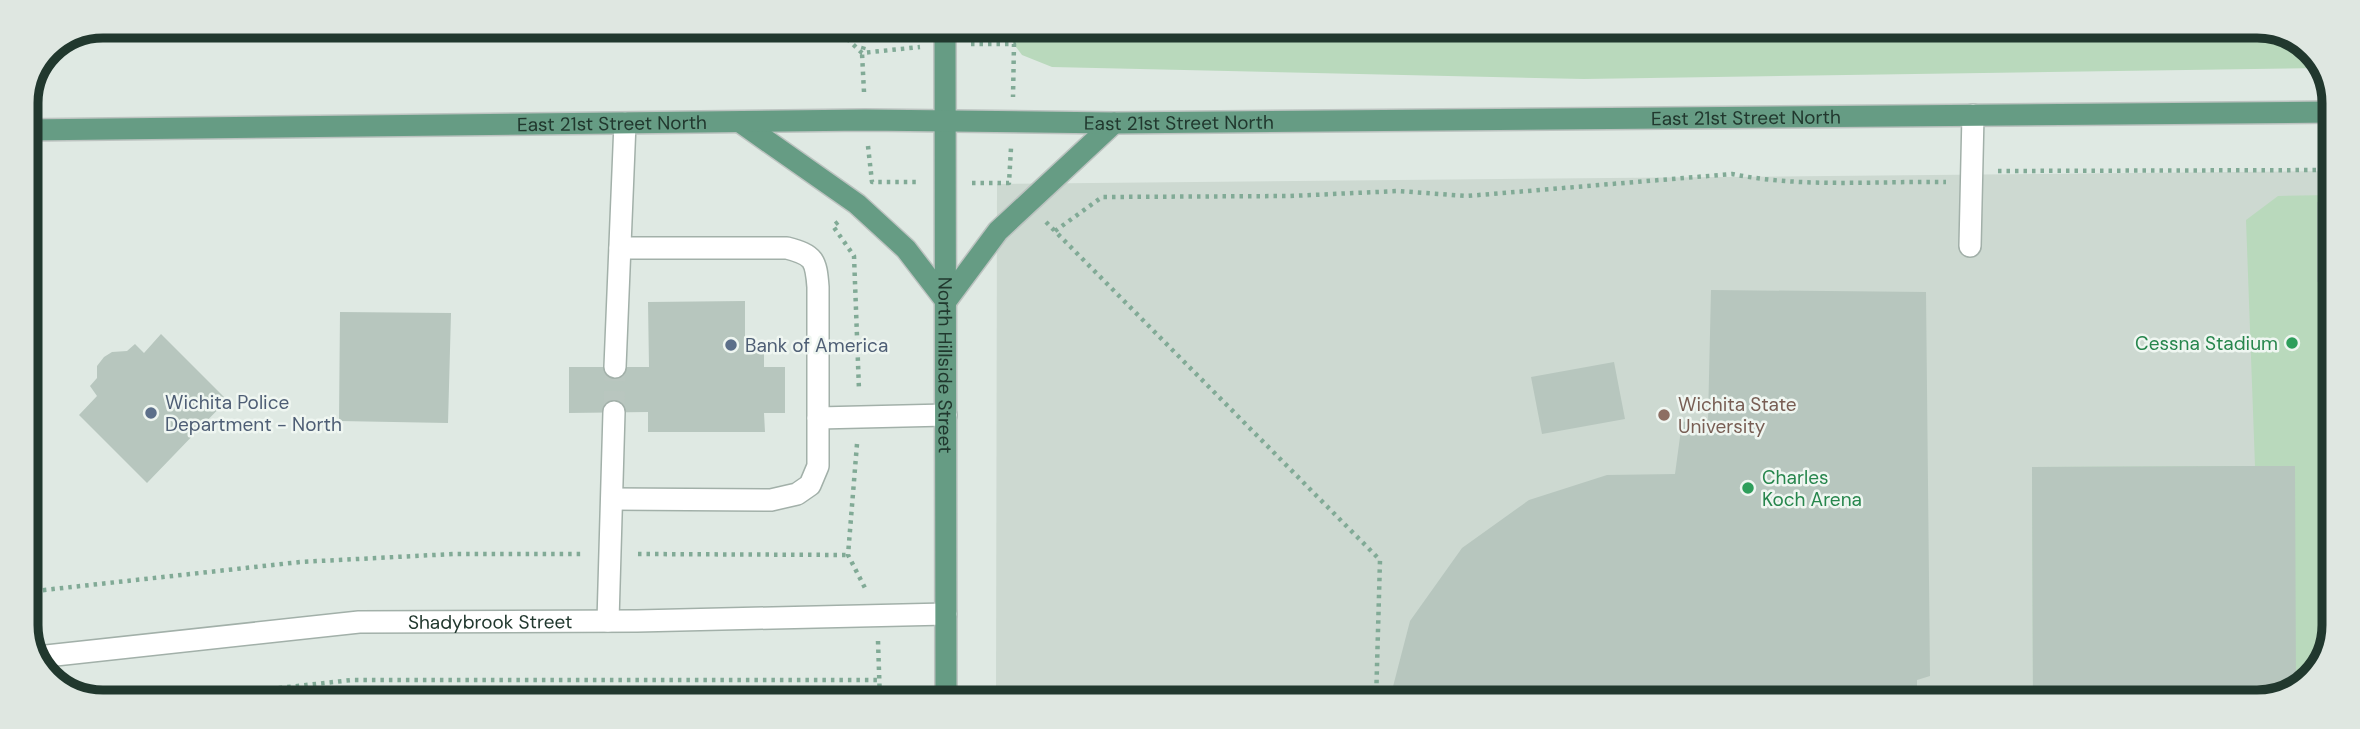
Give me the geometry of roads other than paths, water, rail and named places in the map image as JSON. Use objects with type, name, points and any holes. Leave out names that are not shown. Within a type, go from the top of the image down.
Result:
[{"type":"main road","name":"North Hillside Street","points":[[945,38],[946,690]]},
{"type":"main road","name":"East 21st Street North","points":[[38,130],[740,122],[1114,123],[2321,112]]},
{"type":"main road","points":[[740,122],[857,205],[906,249],[946,301],[999,231],[1114,123]]},
{"type":"street","points":[[1969,246],[1973,115]]},
{"type":"street","points":[[615,367],[625,123]]},
{"type":"street","points":[[612,499],[771,500],[797,494],[810,485],[818,466],[818,287],[816,265],[806,253],[787,248],[620,248]]},
{"type":"street","points":[[608,621],[614,412]]},
{"type":"street","points":[[818,418],[946,415]]},
{"type":"street","name":"Shadybrook Street","points":[[46,656],[359,622],[608,621],[946,614]]},
{"type":"tunnel","points":[[614,412],[615,367]]},
{"type":"place","name":"Cessna Stadium","points":[[2292,343]]},
{"type":"place","name":"Bank of America","points":[[731,345]]},
{"type":"place","name":"Wichita Police Department - North","points":[[151,413]]},
{"type":"place","name":"Wichita State University","points":[[1664,415]]},
{"type":"place","name":"Charles Koch Arena","points":[[1748,488]]}]
